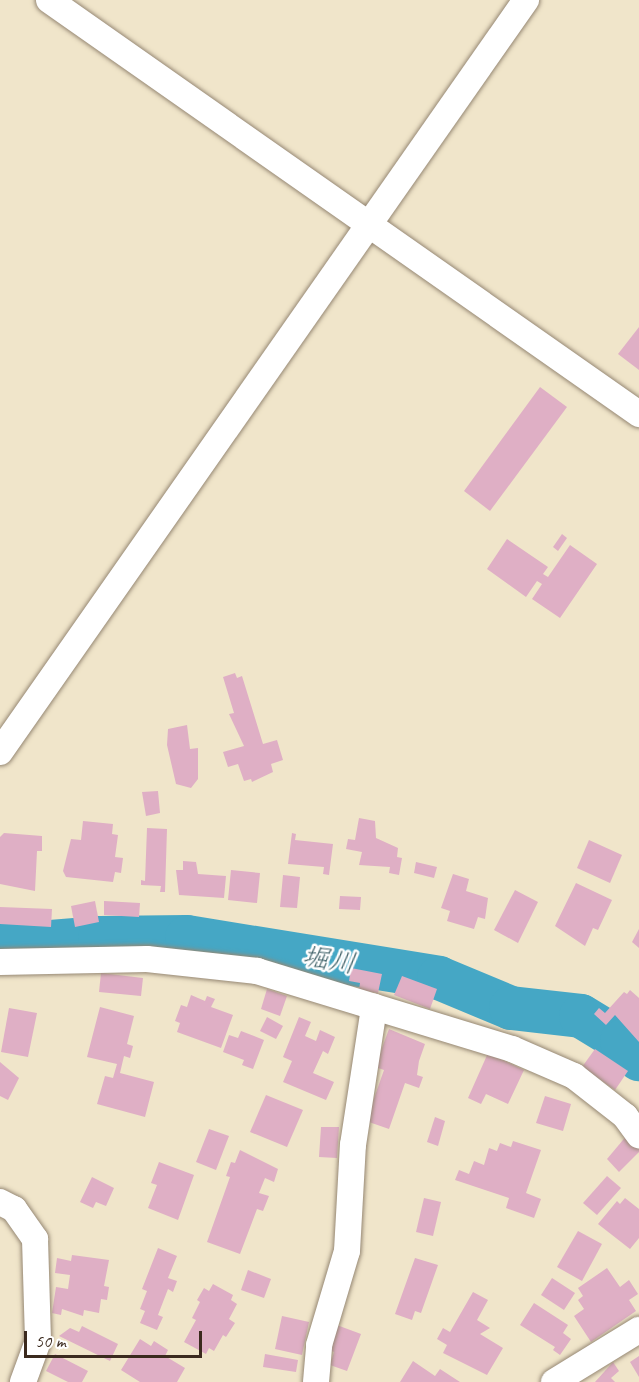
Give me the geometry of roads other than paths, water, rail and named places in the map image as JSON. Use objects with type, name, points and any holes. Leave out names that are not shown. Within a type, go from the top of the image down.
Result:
[{"type":"street","points":[[50,0],[639,414]]},
{"type":"street","points":[[0,752],[525,0]]},
{"type":"street","points":[[0,962],[147,959],[257,971],[374,1007],[435,1022],[512,1049],[574,1076],[625,1116],[639,1135]]},
{"type":"street","points":[[316,1382],[319,1345],[347,1251],[353,1145],[374,1007]]},
{"type":"street","points":[[0,1202],[14,1209],[35,1239],[38,1341],[23,1382]]},
{"type":"street","points":[[554,1382],[639,1330]]},
{"type":"waterway","name":"堀川","points":[[0,946],[100,938],[187,937],[439,978],[511,1008],[581,1016],[622,1041],[639,1059]]}]
